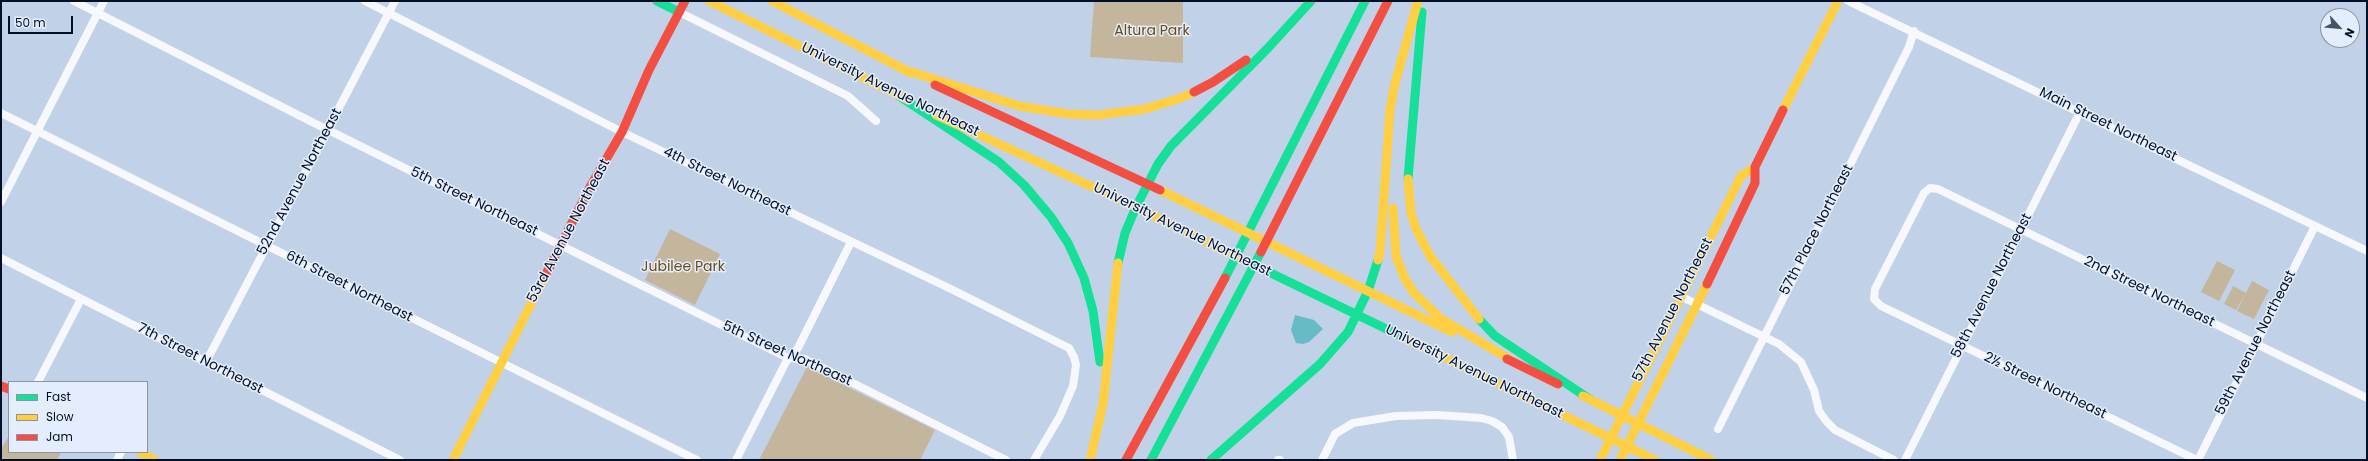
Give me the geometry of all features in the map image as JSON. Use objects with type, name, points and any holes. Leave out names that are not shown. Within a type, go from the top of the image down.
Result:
[{"type":"main road","name":"University Avenue Northeast","points":[[657,1],[679,12]]},
{"type":"main road","name":"53rd Avenue Northeast","points":[[453,460],[500,363],[590,187],[622,132],[649,70],[685,1]]},
{"type":"main road","name":"University Avenue Northeast","points":[[709,1],[899,96],[1136,207],[1655,460]]},
{"type":"main road","name":"University Avenue Northeast","points":[[772,1],[902,69],[1060,145],[1147,184],[1516,363],[1711,460]]},
{"type":"main road","points":[[902,69],[997,100],[1036,110],[1082,115],[1134,111],[1181,98],[1228,73],[1264,46],[1311,1]]},
{"type":"main road","points":[[1090,460],[1103,404],[1118,260],[1125,233],[1147,184],[1171,146],[1268,48],[1311,1]]},
{"type":"main road","points":[[1126,460],[1224,280],[1365,1]]},
{"type":"main road","points":[[1151,460],[1274,228],[1388,1]]},
{"type":"main road","points":[[1211,460],[1320,364],[1348,332],[1358,316],[1368,292],[1381,244],[1390,110],[1409,30],[1418,1]]},
{"type":"main road","points":[[1425,1],[1418,41],[1408,163],[1408,191],[1416,229],[1425,248],[1446,280],[1495,336],[1591,400]]},
{"type":"main road","name":"57th Avenue Northeast","points":[[1620,460],[1697,305],[1755,183],[1755,167],[1838,1]]},
{"type":"main road","points":[[1396,168],[1401,84],[1409,30]]},
{"type":"main road","points":[[899,96],[964,137],[999,162],[1037,199],[1068,243],[1088,290],[1098,338],[1100,398],[1095,443]]},
{"type":"main road","name":"57th Avenue Northeast","points":[[1600,460],[1620,415],[1741,176],[1755,167]]},
{"type":"main road","points":[[1394,199],[1394,249],[1401,271],[1414,293],[1440,318],[1516,363]]},
{"type":"main road","points":[[142,453],[155,460]]},
{"type":"street","name":"5th Street Northeast","points":[[74,1],[788,358],[805,359],[1006,460]]},
{"type":"street","points":[[1,202],[104,1]]},
{"type":"street","name":"4th Street Northeast","points":[[365,1],[622,132],[951,289],[1069,348],[1074,357],[1076,371],[1071,390],[1060,416],[1034,460]]},
{"type":"street","name":"52nd Avenue Northeast","points":[[206,362],[395,1]]},
{"type":"street","name":"Main Street Northeast","points":[[1848,1],[1914,31],[2367,251]]},
{"type":"street","name":"University Avenue Northeast","points":[[679,12],[848,96],[876,121]]},
{"type":"street","name":"57th Place Northeast","points":[[1718,429],[1909,47],[1914,31]]},
{"type":"street","name":"58th Avenue Northeast","points":[[1905,460],[2080,112]]},
{"type":"street","name":"6th Street Northeast","points":[[1,113],[697,460]]},
{"type":"street","name":"2nd Street Northeast","points":[[1874,299],[1876,289],[1924,193],[1930,188],[1938,189],[2367,398]]},
{"type":"street","name":"59th Avenue Northeast","points":[[2197,460],[2315,226]]},
{"type":"street","points":[[736,460],[788,358],[798,348],[850,242]]},
{"type":"street","name":"7th Street Northeast","points":[[1,258],[400,460]]},
{"type":"street","points":[[1680,296],[1779,344],[1801,362],[1814,390],[1819,411],[1826,422],[1835,430],[1894,460]]},
{"type":"street","points":[[39,381],[81,299]]},
{"type":"street","name":"2½ Street Northeast","points":[[1874,299],[1881,306],[2197,460]]},
{"type":"street","points":[[1322,460],[1335,434],[1353,423],[1396,416],[1438,415],[1481,418],[1492,421],[1502,427],[1509,437],[1513,460]]},
{"type":"green space","name":"Altura Park","points":[[1094,1],[1183,1],[1183,63],[1090,57]]},
{"type":"green space","name":"Jubilee Park","points":[[670,229],[720,254],[695,305],[645,280]]},
{"type":"green space","points":[[2217,261],[2235,270],[2219,301],[2201,292]]},
{"type":"green space","points":[[2252,281],[2269,290],[2254,319],[2237,311]]},
{"type":"green space","points":[[2233,286],[2246,293],[2236,310],[2224,304]]},
{"type":"green space","points":[[807,367],[935,430],[920,460],[759,460]]},
{"type":"green space","points":[[8,438],[8,453],[60,453],[57,460],[1,460],[1,449]]},
{"type":"shaded area","points":[[1295,315],[1314,320],[1323,329],[1309,342],[1303,344],[1296,343],[1291,330]]},
{"type":"traffic: fast","points":[[657,1],[679,12]]},
{"type":"traffic: fast","points":[[1118,263],[1125,233],[1136,207],[1158,164],[1171,146],[1268,48],[1311,1]]},
{"type":"traffic: fast","points":[[1225,278],[1365,1]]},
{"type":"traffic: fast","points":[[1408,179],[1422,12]]},
{"type":"traffic: fast","points":[[899,96],[999,162],[1024,185],[1051,217],[1068,243],[1084,278],[1093,311],[1100,362]]},
{"type":"traffic: fast","points":[[1151,460],[1261,252]]},
{"type":"traffic: fast","points":[[1211,460],[1320,364],[1348,332],[1368,291],[1378,260]]},
{"type":"traffic: fast","points":[[1248,262],[1403,337]]},
{"type":"traffic: fast","points":[[1479,319],[1495,336],[1591,400]]},
{"type":"traffic: slow","points":[[709,1],[908,100]]},
{"type":"traffic: slow","points":[[772,1],[911,73]]},
{"type":"traffic: slow","points":[[1378,260],[1380,252],[1390,110],[1395,83],[1418,1]]},
{"type":"traffic: slow","points":[[1783,110],[1838,1]]},
{"type":"traffic: slow","points":[[902,69],[1019,106],[1068,114],[1098,115],[1145,109],[1181,98],[1194,92]]},
{"type":"traffic: slow","points":[[936,115],[1136,207],[1248,262]]},
{"type":"traffic: slow","points":[[1600,460],[1741,176],[1755,167]]},
{"type":"traffic: slow","points":[[1408,179],[1411,213],[1416,229],[1430,256],[1479,319]]},
{"type":"traffic: slow","points":[[1160,190],[1452,332]]},
{"type":"traffic: slow","points":[[1393,208],[1396,256],[1405,279],[1414,293],[1440,318],[1516,363]]},
{"type":"traffic: slow","points":[[1090,460],[1103,404],[1118,263]]},
{"type":"traffic: slow","points":[[453,460],[544,278]]},
{"type":"traffic: slow","points":[[1620,460],[1707,284]]},
{"type":"traffic: slow","points":[[1403,337],[1655,460]]},
{"type":"traffic: slow","points":[[1583,396],[1711,460]]},
{"type":"traffic: slow","points":[[142,453],[155,460]]},
{"type":"traffic: jam","points":[[544,278],[590,187],[622,132],[649,70],[685,1]]},
{"type":"traffic: jam","points":[[1261,252],[1388,1]]},
{"type":"traffic: jam","points":[[1194,92],[1213,82],[1246,60]]},
{"type":"traffic: jam","points":[[935,85],[1160,190]]},
{"type":"traffic: jam","points":[[1707,284],[1755,183],[1755,167],[1783,110]]},
{"type":"traffic: jam","points":[[1126,460],[1225,278]]},
{"type":"traffic: jam","points":[[1507,359],[1558,384]]},
{"type":"traffic: jam","points":[[1,386],[8,389]]}]
